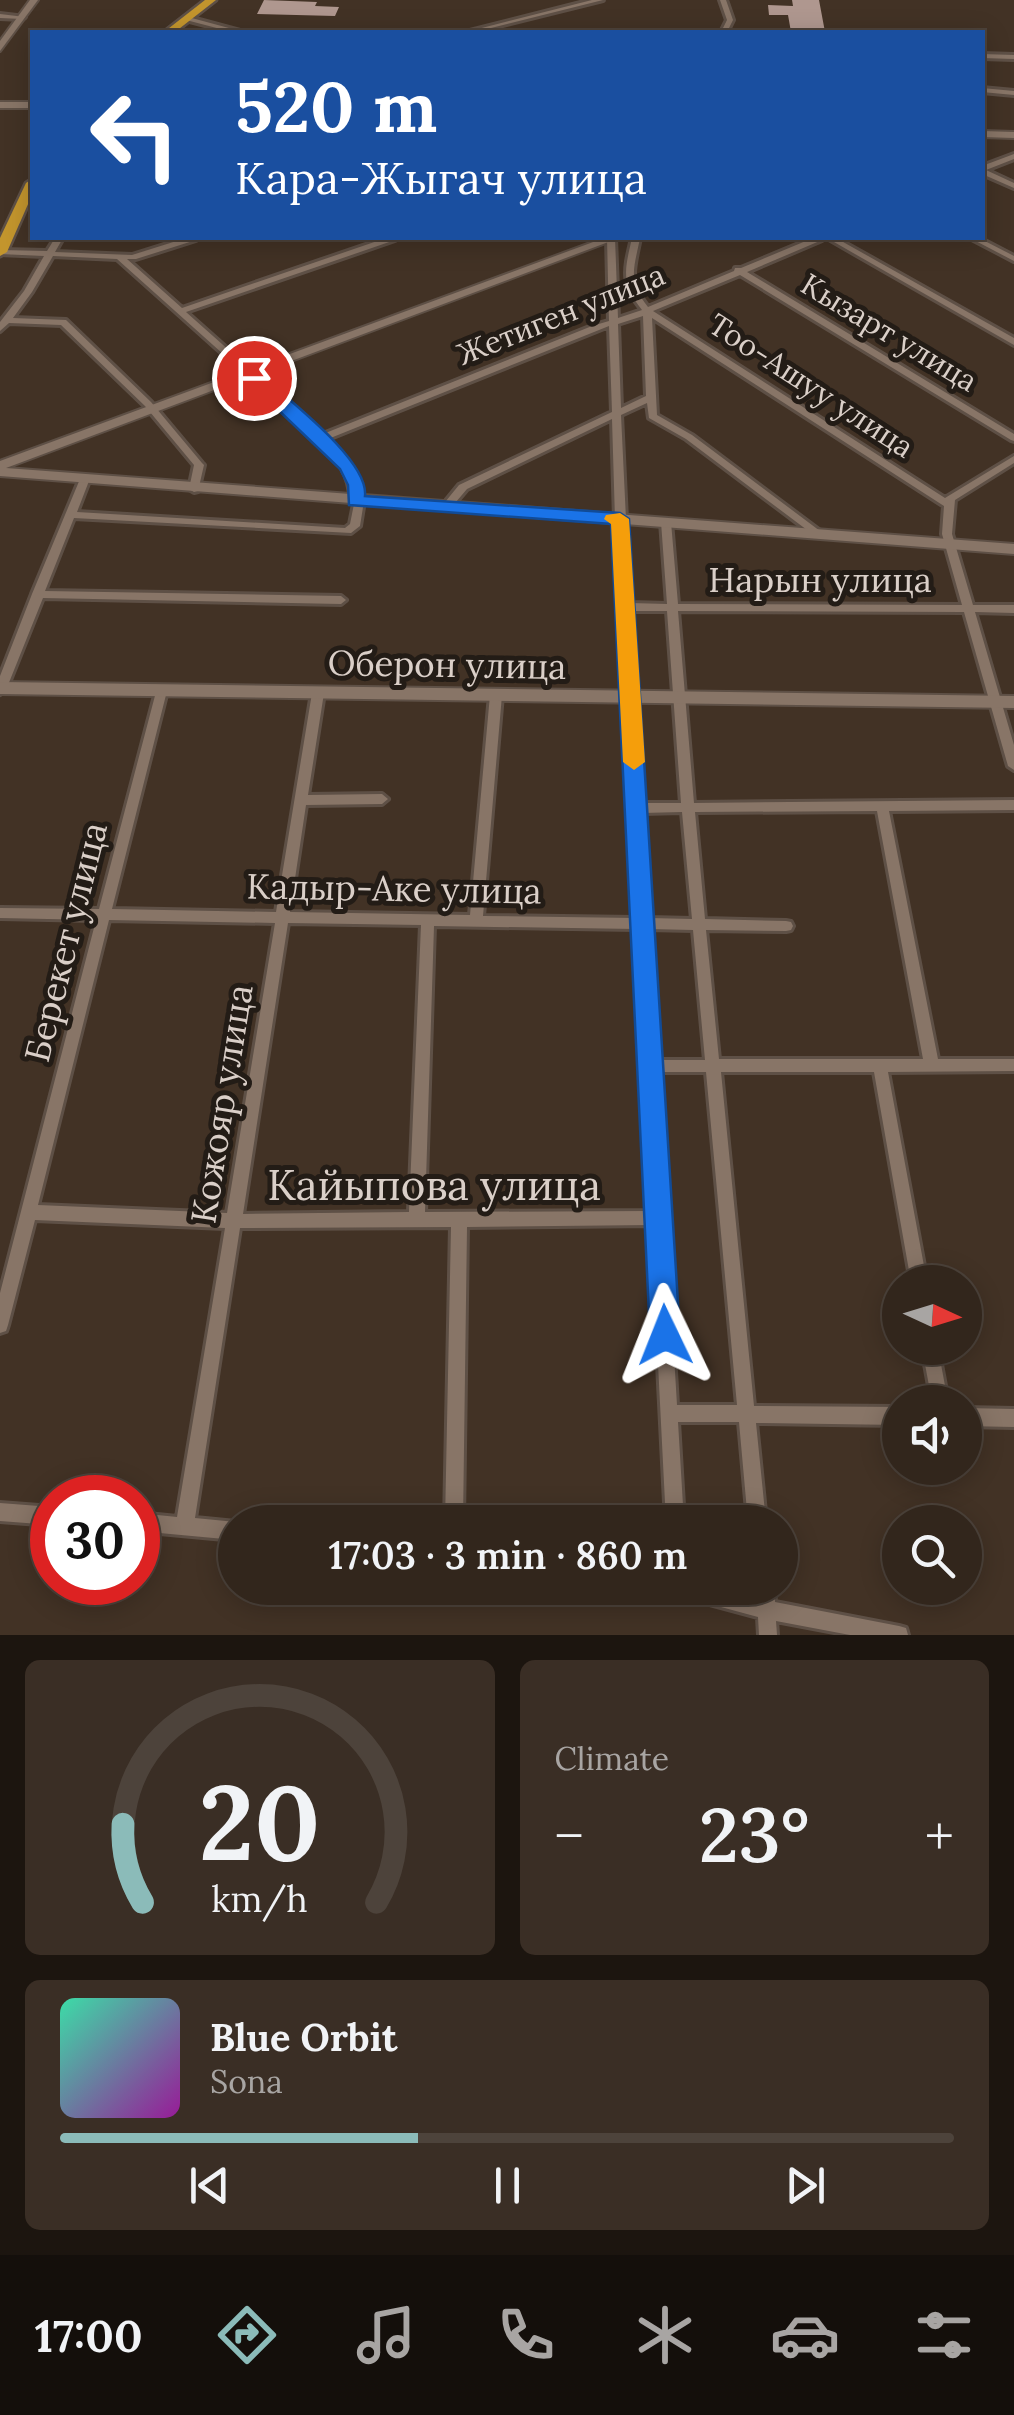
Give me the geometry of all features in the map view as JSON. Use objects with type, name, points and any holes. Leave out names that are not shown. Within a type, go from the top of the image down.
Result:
[{"type":"main road","points":[[172,30],[211,0]]},
{"type":"main road","points":[[0,252],[27,207]]},
{"type":"street","points":[[2,44],[34,0]]},
{"type":"street","points":[[476,30],[600,0]]},
{"type":"street","points":[[724,0],[730,20],[725,30]]},
{"type":"street","points":[[0,16],[22,16]]},
{"type":"street","points":[[188,19],[210,29]]},
{"type":"street","points":[[985,56],[1014,57]]},
{"type":"street","points":[[985,90],[1014,92]]},
{"type":"street","points":[[1,105],[29,105]]},
{"type":"street","points":[[985,134],[1014,135]]},
{"type":"street","points":[[985,169],[1014,156]]},
{"type":"street","points":[[985,172],[1014,186]]},
{"type":"street","points":[[4,324],[58,240]]},
{"type":"street","points":[[0,252],[120,258],[185,240]]},
{"type":"street","points":[[181,311],[386,240]]},
{"type":"street","points":[[2,467],[589,240]]},
{"type":"street","points":[[246,371],[606,240]]},
{"type":"street","points":[[611,240],[620,519],[673,1505]]},
{"type":"street","points":[[636,240],[628,275],[635,296],[647,311],[652,416],[700,445],[819,534]]},
{"type":"street","name":"Жетиген улица","points":[[322,438],[647,311],[814,240]]},
{"type":"street","points":[[835,240],[1014,342]]},
{"type":"street","points":[[978,240],[1014,259]]},
{"type":"street","points":[[70,516],[347,531],[355,526],[357,485],[348,467],[322,438],[120,258]]},
{"type":"street","name":"Кызарт улица","points":[[738,270],[1014,438]]},
{"type":"street","name":"Тоо-Ашуу улица","points":[[647,311],[947,504]]},
{"type":"street","points":[[4,324],[63,322],[151,407],[199,465],[194,489]]},
{"type":"street","points":[[446,507],[463,487],[651,397]]},
{"type":"street","points":[[1014,460],[947,504],[946,534],[1014,766]]},
{"type":"street","points":[[2,467],[84,481],[1014,548]]},
{"type":"street","points":[[0,689],[84,481]]},
{"type":"street","points":[[666,522],[688,808],[755,1505]]},
{"type":"street","points":[[37,594],[340,600]]},
{"type":"street","name":"Нарын улица","points":[[625,607],[1014,609]]},
{"type":"street","name":"Оберон улица","points":[[0,689],[1014,702]]},
{"type":"street","name":"Берекет улица","points":[[0,1325],[161,691]]},
{"type":"street","name":"Кожояр улица","points":[[185,1525],[318,693]]},
{"type":"street","points":[[476,921],[496,695]]},
{"type":"street","points":[[301,800],[382,799]]},
{"type":"street","points":[[638,808],[1014,805]]},
{"type":"street","points":[[882,806],[932,1066]]},
{"type":"street","name":"Кадыр-Аке улица","points":[[0,913],[786,926]]},
{"type":"street","points":[[416,1219],[428,920]]},
{"type":"street","points":[[651,1066],[1014,1066]]},
{"type":"street","points":[[880,1066],[916,1265]]},
{"type":"street","name":"Кайыпова улица","points":[[29,1212],[234,1221],[660,1218]]},
{"type":"street","points":[[454,1505],[459,1219]]},
{"type":"street","points":[[668,1413],[882,1416]]},
{"type":"street","points":[[982,1417],[1014,1418]]},
{"type":"street","points":[[0,1512],[30,1514]]},
{"type":"street","points":[[160,1523],[218,1529]]},
{"type":"street","points":[[749,1605],[899,1635]]},
{"type":"street","points":[[767,1605],[768,1635]]},
{"type":"building","points":[[264,0],[339,7],[335,16],[257,14]]},
{"type":"building","points":[[792,0],[819,0],[825,30],[791,30],[788,15],[769,15],[768,5],[793,6]]},
{"type":"slow traffic","points":[[613,519],[620,519],[634,762]]},
{"type":"route","points":[[254,378],[322,438],[348,467],[357,485],[355,501],[620,519],[665,1335]]}]
